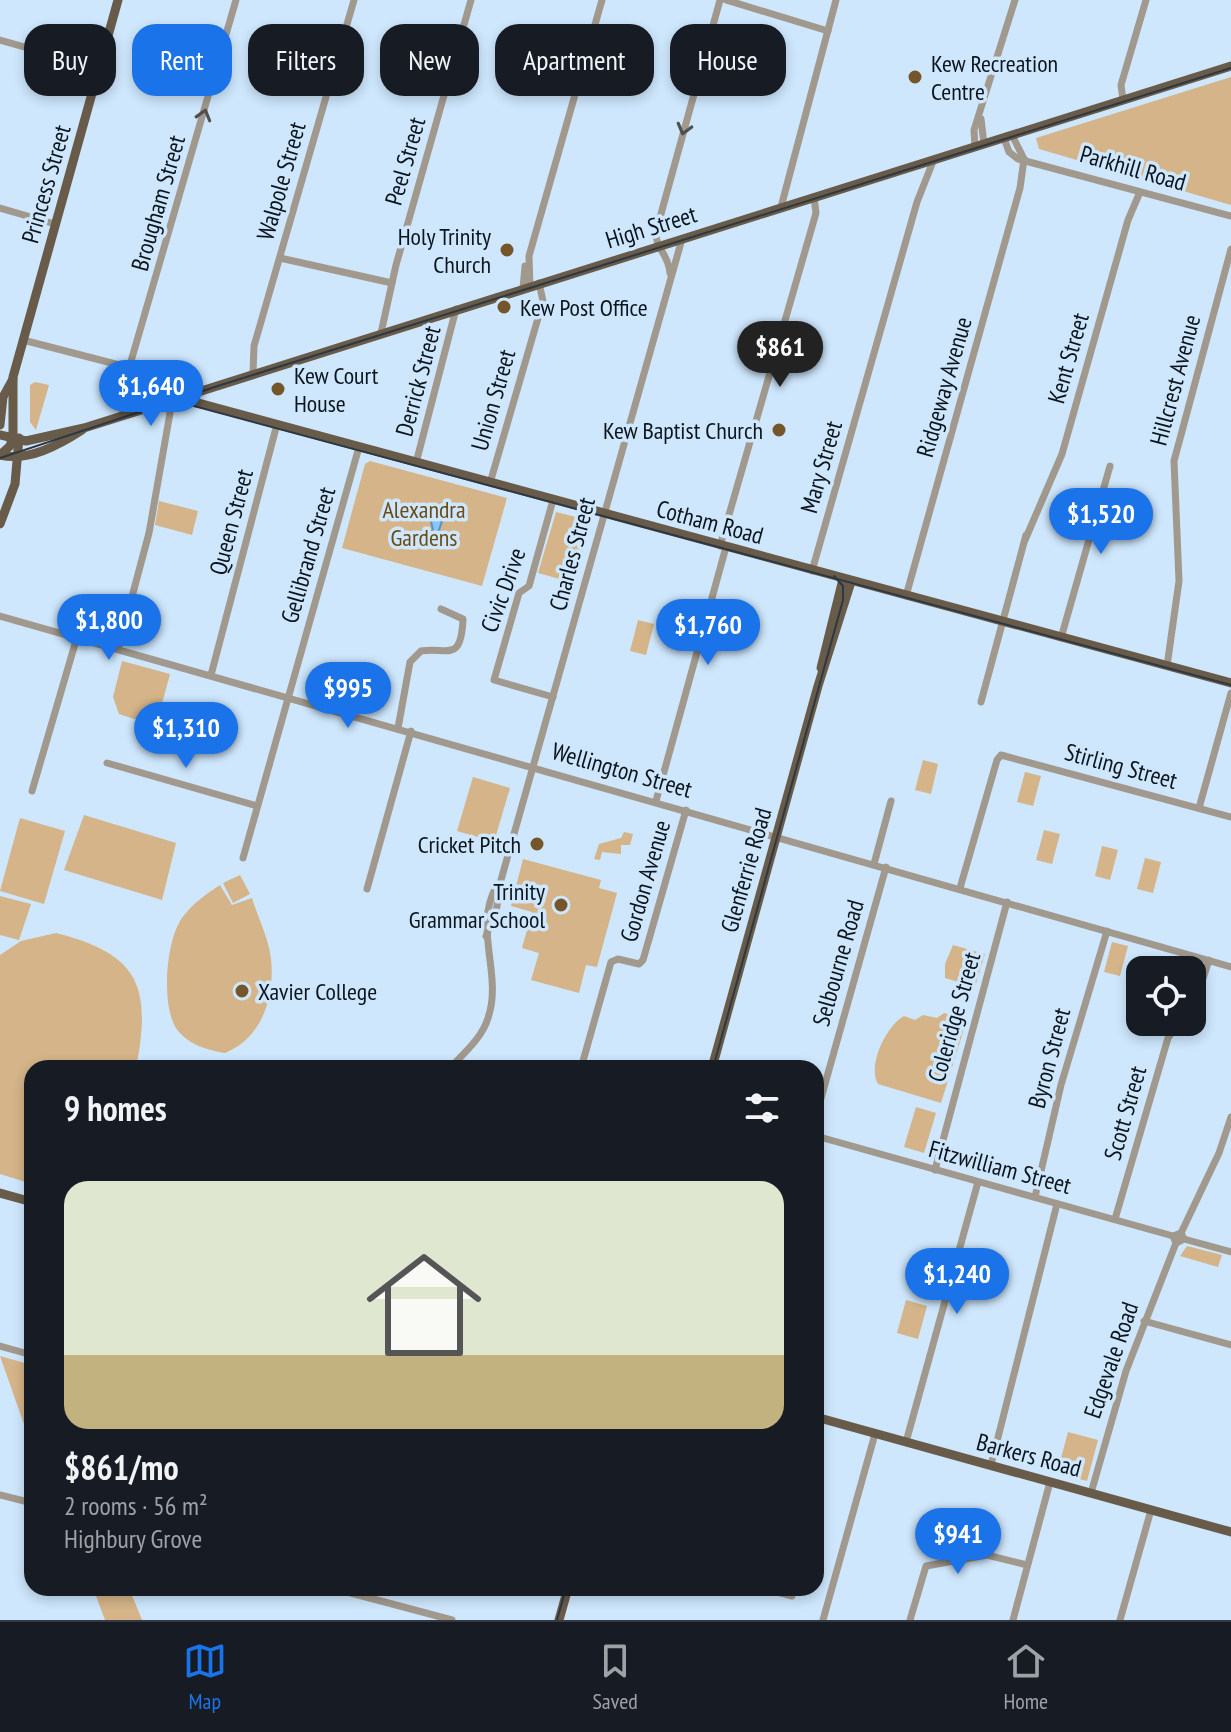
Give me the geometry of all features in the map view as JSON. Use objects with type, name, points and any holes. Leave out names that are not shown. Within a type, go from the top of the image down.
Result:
[{"type":"main road","name":"Princess Street","points":[[111,24],[118,0]]},
{"type":"main road","name":"High Street","points":[[0,435],[16,439],[84,428],[1231,66]]},
{"type":"main road","name":"Princess Street","points":[[0,425],[4,394],[13,379],[91,96]]},
{"type":"main road","name":"Princess Street","points":[[0,524],[11,501],[19,456],[16,439],[20,402],[13,379]]},
{"type":"main road","name":"Cotham Road","points":[[178,398],[1231,683]]},
{"type":"main road","name":"High Street","points":[[0,454],[19,456],[53,447],[84,428]]},
{"type":"main road","points":[[0,463],[0,454],[16,439]]},
{"type":"main road","name":"Glenferrie Road","points":[[714,1060],[847,580]]},
{"type":"main road","points":[[0,1193],[24,1200]]},
{"type":"main road","name":"Barkers Road","points":[[824,1419],[1231,1532]]},
{"type":"main road","points":[[560,1620],[566,1596]]},
{"type":"street","name":"Brougham Street","points":[[124,416],[120,401],[236,0]]},
{"type":"street","name":"Walpole Street","points":[[253,373],[254,346],[354,0]]},
{"type":"street","name":"Peel Street","points":[[381,333],[393,279],[471,0]]},
{"type":"street","name":"Union Street","points":[[490,483],[543,301],[522,274],[602,0]]},
{"type":"street","points":[[670,279],[669,258],[658,246],[656,232],[723,0],[828,31]]},
{"type":"street","points":[[786,206],[789,178],[836,0]]},
{"type":"street","points":[[979,145],[974,130],[981,117],[1015,0]]},
{"type":"street","points":[[1123,100],[1121,85],[1146,0]]},
{"type":"street","points":[[0,40],[24,47]]},
{"type":"street","name":"Parkhill Road","points":[[1008,136],[1014,157],[1231,216]]},
{"type":"street","name":"Mary Street","points":[[812,571],[921,189],[934,159]]},
{"type":"street","name":"Ridgeway Avenue","points":[[906,596],[1027,160]]},
{"type":"street","name":"Mary Street","points":[[918,165],[921,189]]},
{"type":"street","name":"Kent Street","points":[[981,702],[1025,540],[1038,503],[1062,454],[1136,191]]},
{"type":"street","points":[[654,800],[817,206],[809,198]]},
{"type":"street","points":[[0,208],[55,224]]},
{"type":"street","name":"Charles Street","points":[[457,1060],[480,1035],[489,1016],[493,987],[486,936],[496,912],[501,880],[682,239]]},
{"type":"street","name":"Hillcrest Avenue","points":[[1167,666],[1179,581],[1174,461],[1231,249]]},
{"type":"street","points":[[280,258],[393,279]]},
{"type":"street","name":"Derrick Street","points":[[416,463],[456,309]]},
{"type":"street","points":[[23,340],[131,368]]},
{"type":"street","points":[[118,649],[152,523],[170,413],[167,402]]},
{"type":"street","name":"Queen Street","points":[[211,675],[277,424]]},
{"type":"street","name":"Gellibrand Street","points":[[243,858],[359,447]]},
{"type":"street","points":[[1061,638],[1110,466]]},
{"type":"street","name":"Civic Drive","points":[[553,500],[529,586],[519,593],[494,680],[553,697]]},
{"type":"street","points":[[398,728],[410,662],[421,651],[444,654],[452,650],[462,631],[463,619],[441,609]]},
{"type":"street","name":"Wellington Street","points":[[0,616],[1231,967]]},
{"type":"street","points":[[32,791],[77,637]]},
{"type":"street","points":[[1199,808],[1231,693]]},
{"type":"street","points":[[367,889],[411,731]]},
{"type":"street","name":"Stirling Street","points":[[960,888],[1000,756],[1231,817]]},
{"type":"street","points":[[107,763],[257,806]]},
{"type":"street","points":[[874,864],[891,801]]},
{"type":"street","name":"Gordon Avenue","points":[[583,1060],[611,962],[618,959],[641,964],[686,810]]},
{"type":"street","name":"Selbourne Road","points":[[824,1088],[886,867]]},
{"type":"street","name":"Coleridge Street","points":[[933,1169],[1007,902]]},
{"type":"street","name":"Byron Street","points":[[1035,1197],[1061,1085],[1107,931]]},
{"type":"street","points":[[1206,969],[1209,960]]},
{"type":"street","name":"Scott Street","points":[[1115,1219],[1169,1036]]},
{"type":"street","name":"Edgevale Road","points":[[1091,1493],[1144,1321],[1219,1153],[1231,1117]]},
{"type":"street","name":"Fitzwilliam Street","points":[[824,1138],[1231,1252]]},
{"type":"street","points":[[906,1442],[978,1182]]},
{"type":"street","points":[[991,1465],[1057,1204]]},
{"type":"street","points":[[1144,1321],[1231,1345]]},
{"type":"street","points":[[0,1346],[24,1353]]},
{"type":"street","points":[[823,1620],[875,1434]]},
{"type":"street","points":[[1013,1620],[1050,1482]]},
{"type":"street","points":[[0,1495],[24,1501]]},
{"type":"street","points":[[1120,1620],[1151,1510]]},
{"type":"street","points":[[910,1620],[926,1566],[987,1555],[1027,1565]]},
{"type":"street","points":[[362,1596],[452,1620]]},
{"type":"green space","points":[[1231,77],[1231,205],[1039,149],[1036,138]]},
{"type":"green space","points":[[35,382],[49,385],[36,430],[30,422],[30,385]]},
{"type":"green space","name":"Alexandra Gardens","points":[[370,461],[507,498],[482,586],[342,548],[365,464]]},
{"type":"green space","points":[[159,501],[198,511],[192,535],[155,525]]},
{"type":"green space","points":[[556,512],[588,520],[590,524],[574,583],[538,573]]},
{"type":"green space","points":[[638,620],[654,624],[646,655],[630,651]]},
{"type":"green space","points":[[122,661],[170,674],[156,726],[119,714],[113,697]]},
{"type":"green space","points":[[923,760],[938,764],[931,794],[915,790]]},
{"type":"green space","points":[[1025,772],[1041,776],[1033,806],[1017,802]]},
{"type":"green space","points":[[473,777],[510,788],[494,842],[457,831]]},
{"type":"green space","points":[[84,815],[176,843],[162,900],[64,870]]},
{"type":"green space","points":[[20,818],[65,831],[44,904],[0,891]]},
{"type":"green space","points":[[1044,830],[1060,834],[1052,864],[1036,860]]},
{"type":"green space","points":[[624,832],[633,834],[630,845],[621,845],[621,854],[602,852],[600,860],[594,859],[599,844],[621,838]]},
{"type":"green space","points":[[1102,846],[1118,850],[1110,880],[1095,876]]},
{"type":"green space","points":[[1145,858],[1161,862],[1153,893],[1137,889]]},
{"type":"green space","points":[[523,859],[601,880],[599,888],[617,893],[597,967],[586,965],[579,993],[531,980],[539,953],[522,948],[532,912],[511,906]]},
{"type":"green space","points":[[240,875],[250,894],[233,903],[223,883]]},
{"type":"green space","points":[[220,885],[232,905],[252,898],[268,944],[272,973],[268,1001],[257,1027],[238,1046],[225,1053],[198,1045],[180,1034],[171,1017],[167,988],[172,941],[182,918]]},
{"type":"green space","points":[[0,896],[31,904],[19,940],[0,935]]},
{"type":"green space","points":[[56,933],[106,951],[122,963],[133,978],[140,995],[142,1015],[137,1060],[24,1060],[24,1182],[0,1174],[0,955],[21,941]]},
{"type":"green space","points":[[1112,942],[1128,946],[1120,976],[1104,972]]},
{"type":"green space","points":[[953,945],[985,954],[975,987],[945,978],[945,964]]},
{"type":"green space","points":[[944,1013],[967,1019],[941,1103],[878,1084],[875,1067],[880,1047],[897,1021],[904,1016],[915,1020],[923,1015],[937,1018]]},
{"type":"green space","points":[[916,1107],[936,1113],[924,1153],[904,1147]]},
{"type":"green space","points":[[1187,1246],[1222,1255],[1218,1267],[1180,1256]]},
{"type":"green space","points":[[906,1300],[927,1306],[918,1339],[897,1333]]},
{"type":"green space","points":[[0,1356],[24,1363],[24,1424]]},
{"type":"green space","points":[[1068,1432],[1098,1440],[1087,1481],[1057,1473]]},
{"type":"green space","points":[[96,1596],[132,1596],[142,1620],[105,1620]]},
{"type":"water","points":[[429,513],[444,515],[439,530],[446,534],[445,547],[422,547],[424,537],[433,530]]},
{"type":"tram line","points":[[0,458],[221,385],[1231,68]]},
{"type":"tram line","points":[[179,402],[1231,685]]},
{"type":"tram line","points":[[715,1060],[843,600],[843,586],[834,576]]},
{"type":"tram line","points":[[557,1620],[564,1596]]},
{"type":"place","name":"Kew Recreation Centre","points":[[915,77]]},
{"type":"place","name":"Holy Trinity Church","points":[[507,250]]},
{"type":"place","name":"Kew Post Office","points":[[504,307]]},
{"type":"place","name":"Kew Court House","points":[[278,389]]},
{"type":"place","name":"Kew Baptist Church","points":[[779,430]]},
{"type":"place","name":"Cricket Pitch","points":[[537,844]]},
{"type":"place","name":"Trinity Grammar School","points":[[561,905]]},
{"type":"place","name":"Xavier College","points":[[242,991]]}]
